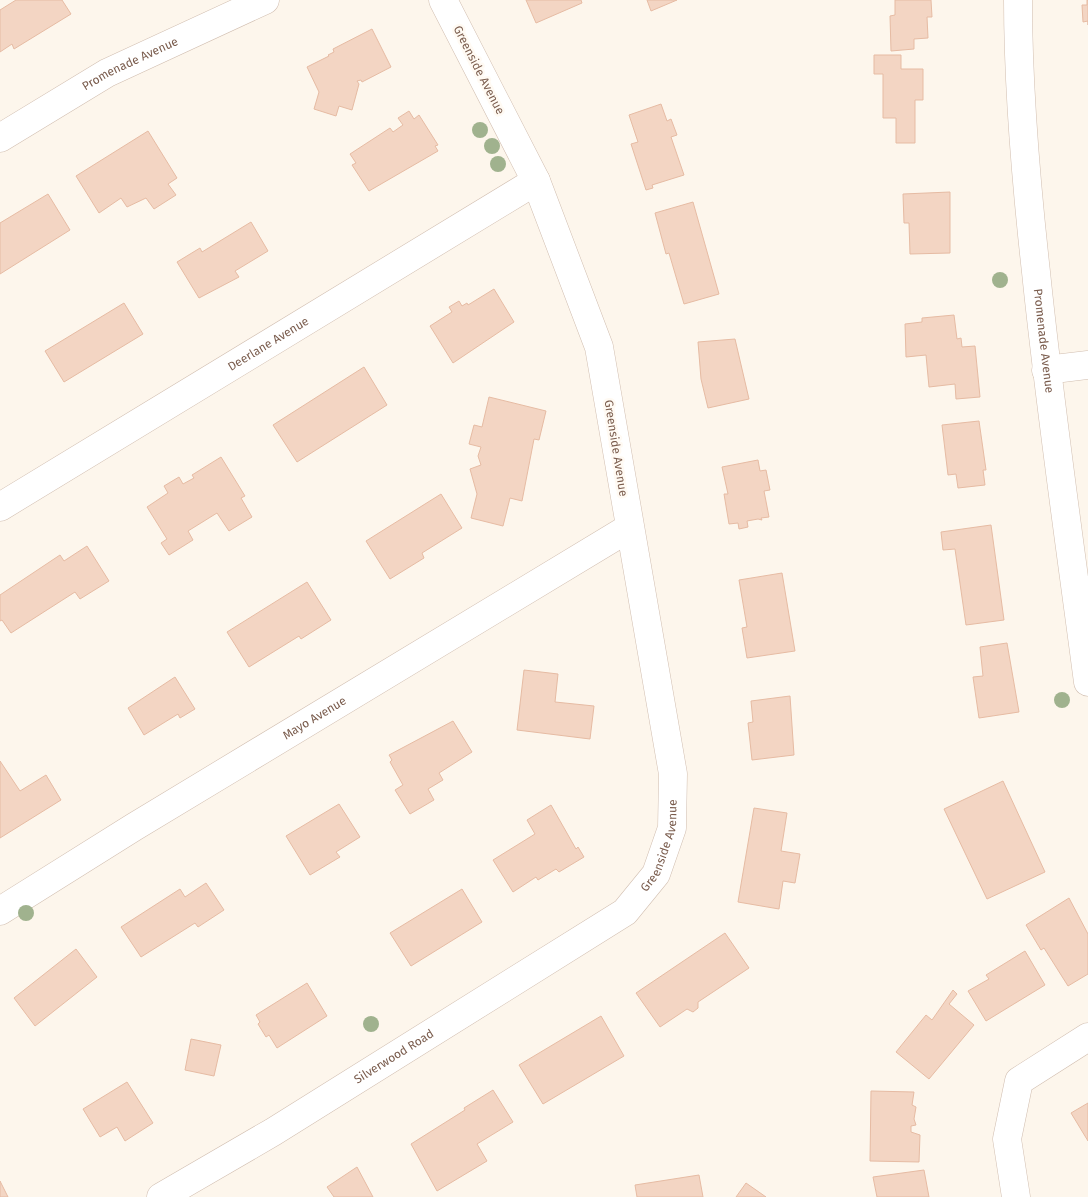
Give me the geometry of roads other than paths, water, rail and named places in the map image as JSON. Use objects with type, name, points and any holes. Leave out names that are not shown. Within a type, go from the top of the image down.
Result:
[{"type":"street","name":"Promenade Avenue","points":[[0,138],[107,73],[265,0]]},
{"type":"street","name":"Greenside Avenue","points":[[443,0],[536,181],[599,347],[673,774],[672,828],[656,874],[625,912]]},
{"type":"street","name":"Promenade Avenue","points":[[1018,0],[1018,51],[1029,210],[1046,370],[1088,682]]},
{"type":"street","name":"Deerlane Avenue","points":[[0,507],[536,181]]},
{"type":"street","points":[[1046,370],[1088,365]]},
{"type":"street","name":"Mayo Avenue","points":[[0,911],[134,827],[629,528]]},
{"type":"street","name":"Silverwood Road","points":[[161,1197],[273,1132],[625,912]]},
{"type":"street","points":[[1016,1197],[1007,1139],[1020,1081],[1088,1037]]}]
